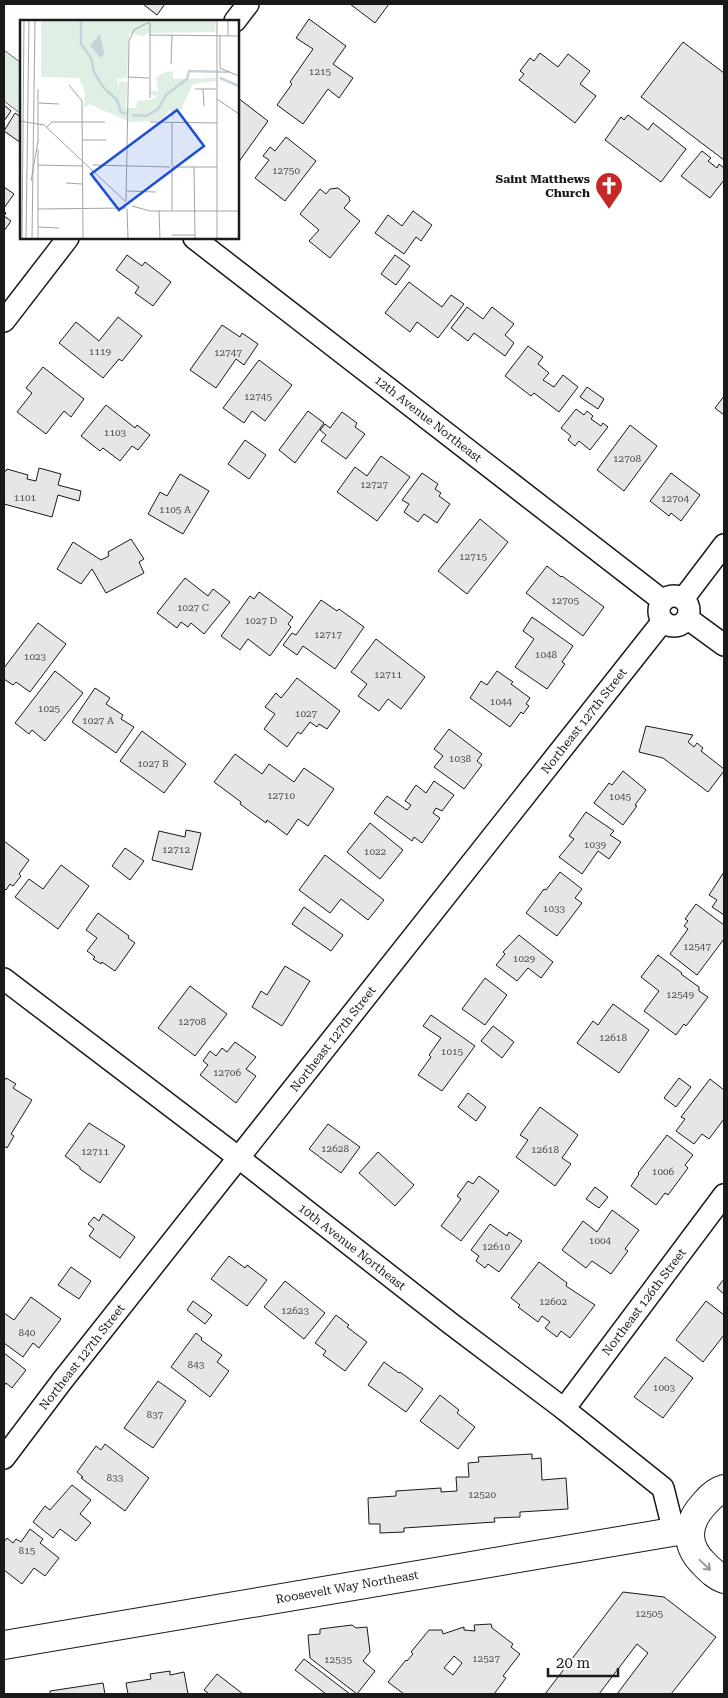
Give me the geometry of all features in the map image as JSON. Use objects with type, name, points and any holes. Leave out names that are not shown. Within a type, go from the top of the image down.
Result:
[{"type":"main road","points":[[724,1489],[713,1496],[682,1531],[691,1544],[696,1557],[717,1576],[724,1579]]},
{"type":"main road","name":"Roosevelt Way Northeast","points":[[4,1645],[682,1531]]},
{"type":"street","points":[[235,20],[248,4]]},
{"type":"street","points":[[4,321],[67,239]]},
{"type":"street","name":"12th Avenue Northeast","points":[[195,239],[674,610],[724,645]]},
{"type":"street","name":"Northeast 127th Street","points":[[4,1458],[62,1381],[724,545]]},
{"type":"street","name":"10th Avenue Northeast","points":[[4,979],[564,1409],[663,1488],[682,1531]]},
{"type":"street","name":"Northeast 126th Street","points":[[564,1409],[724,1195]]},
{"type":"green space","points":[[4,50],[20,62],[20,113],[4,101]]},
{"type":"building","points":[[143,4],[165,4],[157,15]]},
{"type":"building","points":[[350,4],[389,4],[375,23]]},
{"type":"building","points":[[309,19],[346,46],[333,64],[353,78],[339,98],[328,89],[303,124],[277,105],[292,84],[290,82],[313,49],[296,38]]},
{"type":"building","points":[[683,42],[724,73],[724,160],[641,97]]},
{"type":"building","points":[[540,53],[558,67],[568,54],[590,71],[580,84],[596,96],[575,123],[519,80],[524,74],[520,71],[530,58],[534,61]]},
{"type":"building","points":[[239,99],[268,121],[239,162]]},
{"type":"building","points":[[4,105],[11,111],[4,121]]},
{"type":"building","points":[[15,113],[20,116],[20,142],[4,131]]},
{"type":"building","points":[[628,115],[648,130],[653,123],[686,149],[661,182],[605,140],[621,117],[624,120]]},
{"type":"building","points":[[286,137],[316,161],[285,201],[255,178],[269,160],[263,156],[270,147],[275,151]]},
{"type":"building","points":[[702,151],[711,158],[708,161],[717,168],[719,164],[724,168],[724,180],[710,198],[681,176]]},
{"type":"building","points":[[4,187],[14,194],[4,208]]},
{"type":"building","points":[[338,188],[349,197],[350,201],[344,208],[360,221],[330,258],[309,241],[319,230],[300,214],[320,189],[326,194],[330,189]]},
{"type":"building","points":[[413,211],[432,225],[421,241],[416,237],[404,254],[375,233],[388,215],[402,226]]},
{"type":"building","points":[[4,216],[11,221],[4,231]]},
{"type":"building","points":[[127,255],[142,266],[145,262],[171,282],[153,306],[135,293],[139,287],[116,270]]},
{"type":"building","points":[[395,255],[410,266],[396,285],[381,274]]},
{"type":"building","points":[[409,282],[442,307],[451,295],[464,304],[438,338],[417,322],[410,332],[385,313]]},
{"type":"building","points":[[467,307],[483,319],[492,307],[514,324],[505,335],[514,343],[505,356],[474,333],[468,341],[451,328]]},
{"type":"building","points":[[118,317],[142,336],[122,361],[119,359],[103,378],[59,343],[76,322],[99,341]]},
{"type":"building","points":[[222,325],[240,337],[242,333],[258,344],[244,365],[236,359],[216,388],[190,370]]},
{"type":"building","points":[[528,346],[543,357],[538,364],[549,373],[543,380],[554,387],[563,375],[578,387],[559,412],[534,393],[531,396],[505,376]]},
{"type":"building","points":[[259,360],[292,385],[265,421],[252,411],[244,423],[223,408]]},
{"type":"building","points":[[43,367],[84,399],[71,417],[64,411],[46,434],[17,412],[32,393],[26,388]]},
{"type":"building","points":[[587,387],[604,399],[598,409],[580,397]]},
{"type":"building","points":[[724,396],[724,415],[715,408]]},
{"type":"building","points":[[106,405],[135,428],[137,425],[150,435],[138,450],[132,446],[120,461],[103,448],[100,451],[81,436]]},
{"type":"building","points":[[576,409],[584,415],[587,411],[593,416],[591,419],[601,426],[603,423],[608,427],[590,450],[579,441],[575,446],[568,440],[571,436],[561,428]]},
{"type":"building","points":[[308,411],[324,423],[295,463],[279,450]]},
{"type":"building","points":[[342,412],[357,423],[355,427],[365,434],[346,459],[321,441],[326,435],[320,430],[325,424],[330,428]]},
{"type":"building","points":[[630,425],[657,446],[624,491],[597,470]]},
{"type":"building","points":[[245,440],[266,455],[249,479],[228,464]]},
{"type":"building","points":[[381,456],[410,477],[377,521],[337,492],[355,467],[367,476]]},
{"type":"building","points":[[39,468],[61,474],[58,485],[81,491],[79,501],[58,495],[52,517],[4,504],[4,471],[7,469],[28,475],[27,479],[36,481]]},
{"type":"building","points":[[422,473],[438,484],[435,489],[441,493],[439,496],[450,504],[437,523],[424,514],[418,522],[404,512],[409,504],[402,500]]},
{"type":"building","points":[[671,473],[700,495],[681,521],[671,513],[669,516],[650,501]]},
{"type":"building","points":[[180,474],[209,491],[183,534],[148,514],[160,492],[167,496]]},
{"type":"building","points":[[480,519],[508,542],[467,594],[438,571]]},
{"type":"building","points":[[131,539],[144,559],[139,562],[144,573],[106,593],[92,569],[81,584],[57,569],[73,542],[101,560],[109,556],[108,552]]},
{"type":"building","points":[[547,566],[604,607],[583,636],[526,593]]},
{"type":"building","points":[[185,578],[208,596],[213,589],[230,602],[204,634],[191,623],[188,627],[181,622],[177,628],[157,613]]},
{"type":"building","points":[[259,592],[293,617],[288,624],[291,627],[270,656],[248,639],[240,650],[221,636],[250,596],[254,599]]},
{"type":"building","points":[[321,600],[337,611],[339,609],[364,627],[335,669],[303,646],[297,655],[283,645],[292,633],[296,635]]},
{"type":"building","points":[[532,617],[573,646],[562,662],[565,664],[547,689],[515,667],[534,639],[523,631]]},
{"type":"building","points":[[38,623],[66,644],[30,692],[16,682],[13,685],[4,679],[4,668]]},
{"type":"building","points":[[376,639],[425,677],[401,709],[388,699],[379,711],[358,696],[367,684],[351,672]]},
{"type":"building","points":[[55,671],[83,693],[45,741],[32,730],[29,734],[15,723]]},
{"type":"building","points":[[497,671],[513,682],[511,684],[530,698],[526,704],[529,706],[523,714],[521,712],[510,727],[470,698],[481,681],[487,685]]},
{"type":"building","points":[[297,678],[340,711],[327,729],[319,724],[317,727],[310,722],[301,734],[298,732],[287,747],[264,729],[275,714],[265,707],[276,693],[281,698]]},
{"type":"building","points":[[95,688],[110,698],[106,704],[123,715],[121,719],[134,727],[116,753],[72,722]]},
{"type":"building","points":[[646,726],[693,735],[688,742],[694,747],[697,743],[703,748],[701,751],[724,769],[708,792],[663,758],[639,752]]},
{"type":"building","points":[[449,729],[482,754],[477,761],[482,765],[464,789],[434,767],[443,756],[434,749]]},
{"type":"building","points":[[142,731],[186,764],[164,793],[120,761]]},
{"type":"building","points":[[235,754],[262,774],[269,764],[294,782],[304,768],[334,789],[308,826],[298,819],[287,835],[267,820],[266,823],[214,782]]},
{"type":"building","points":[[623,771],[646,790],[623,825],[594,803],[609,783],[612,785]]},
{"type":"building","points":[[434,781],[454,795],[442,811],[436,808],[433,813],[440,818],[422,843],[414,837],[412,841],[374,813],[387,796],[407,810],[411,805],[405,801],[416,785],[426,793]]},
{"type":"building","points":[[586,812],[614,831],[610,835],[621,842],[609,859],[598,851],[582,874],[559,857],[574,839],[569,836]]},
{"type":"building","points":[[370,823],[403,850],[380,879],[347,852]]},
{"type":"building","points":[[186,830],[201,833],[192,870],[152,860],[159,831],[185,837]]},
{"type":"building","points":[[4,841],[29,860],[19,874],[21,876],[13,886],[10,884],[6,890],[4,888]]},
{"type":"building","points":[[125,848],[144,861],[130,880],[112,866]]},
{"type":"building","points":[[325,855],[384,900],[368,920],[341,899],[330,913],[299,890]]},
{"type":"building","points":[[61,865],[89,886],[58,929],[15,897],[29,879],[43,889]]},
{"type":"building","points":[[560,872],[582,889],[575,898],[582,903],[557,936],[526,913]]},
{"type":"building","points":[[724,872],[724,915],[712,907],[717,900],[709,895]]},
{"type":"building","points":[[696,904],[724,925],[724,939],[697,975],[670,954],[688,929],[684,926],[688,921],[685,919]]},
{"type":"building","points":[[304,907],[343,935],[331,951],[292,924]]},
{"type":"building","points":[[98,913],[129,936],[128,938],[135,943],[115,971],[102,962],[101,964],[93,959],[95,957],[87,951],[97,938],[86,930]]},
{"type":"building","points":[[519,935],[553,962],[541,978],[528,968],[517,981],[496,965],[505,954],[503,952]]},
{"type":"building","points":[[658,955],[699,987],[699,991],[708,997],[686,1026],[684,1024],[676,1035],[644,1011],[659,991],[641,977]]},
{"type":"building","points":[[285,966],[310,981],[282,1026],[252,1007],[261,991],[267,995]]},
{"type":"building","points":[[485,978],[507,995],[485,1025],[462,1009]]},
{"type":"building","points":[[190,986],[227,1014],[195,1056],[158,1028]]},
{"type":"building","points":[[613,1004],[649,1030],[619,1073],[577,1043],[593,1021],[598,1025]]},
{"type":"building","points":[[431,1015],[475,1046],[442,1091],[418,1075],[431,1057],[429,1055],[441,1038],[423,1026]]},
{"type":"building","points":[[493,1026],[514,1042],[502,1058],[481,1041]]},
{"type":"building","points":[[235,1042],[256,1057],[246,1069],[256,1076],[236,1103],[200,1075],[208,1065],[203,1061],[210,1051],[216,1056],[222,1048],[227,1052]]},
{"type":"building","points":[[6,1078],[16,1084],[13,1088],[32,1100],[11,1134],[14,1136],[7,1148],[4,1146],[4,1081]]},
{"type":"building","points":[[679,1078],[691,1087],[676,1107],[664,1098]]},
{"type":"building","points":[[710,1079],[724,1090],[724,1119],[709,1139],[702,1134],[694,1144],[676,1131],[685,1119],[681,1117]]},
{"type":"building","points":[[468,1093],[486,1107],[476,1121],[458,1107]]},
{"type":"building","points":[[540,1107],[578,1135],[562,1158],[571,1164],[555,1186],[516,1157],[528,1140],[520,1135]]},
{"type":"building","points":[[89,1123],[125,1146],[100,1183],[65,1156]]},
{"type":"building","points":[[328,1124],[360,1147],[341,1173],[309,1149]]},
{"type":"building","points":[[667,1135],[693,1155],[685,1165],[688,1168],[668,1195],[665,1193],[656,1205],[631,1186],[638,1173]]},
{"type":"building","points":[[378,1152],[414,1185],[395,1206],[359,1173]]},
{"type":"building","points":[[479,1176],[499,1191],[461,1241],[441,1226],[461,1199],[457,1196],[468,1181],[473,1184]]},
{"type":"building","points":[[595,1187],[608,1197],[599,1208],[586,1199]]},
{"type":"building","points":[[612,1210],[639,1230],[625,1249],[628,1251],[611,1274],[592,1261],[586,1268],[562,1250],[583,1221],[597,1232]]},
{"type":"building","points":[[103,1214],[135,1237],[120,1258],[89,1236],[94,1229],[88,1224],[94,1217],[99,1221]]},
{"type":"building","points":[[490,1224],[507,1236],[509,1232],[522,1241],[499,1272],[488,1264],[485,1268],[476,1261],[479,1256],[471,1250]]},
{"type":"building","points":[[229,1256],[245,1268],[247,1265],[267,1280],[247,1306],[211,1279]]},
{"type":"building","points":[[539,1262],[567,1283],[566,1286],[595,1305],[570,1338],[561,1331],[557,1337],[545,1328],[550,1322],[542,1316],[538,1322],[518,1307],[520,1305],[511,1298]]},
{"type":"building","points":[[71,1267],[91,1281],[79,1299],[58,1285]]},
{"type":"building","points":[[724,1279],[724,1294],[717,1288]]},
{"type":"building","points":[[285,1281],[325,1313],[304,1339],[264,1307]]},
{"type":"building","points":[[31,1297],[61,1319],[39,1348],[33,1343],[23,1357],[4,1343],[4,1313],[14,1320]]},
{"type":"building","points":[[193,1301],[212,1315],[205,1324],[187,1310]]},
{"type":"building","points":[[706,1301],[724,1315],[724,1335],[703,1362],[676,1340]]},
{"type":"building","points":[[336,1315],[349,1325],[347,1327],[367,1342],[345,1371],[323,1355],[326,1351],[315,1343]]},
{"type":"building","points":[[196,1333],[202,1338],[201,1340],[222,1355],[217,1362],[229,1371],[210,1397],[171,1367]]},
{"type":"building","points":[[4,1353],[26,1370],[12,1388],[6,1383],[4,1386]]},
{"type":"building","points":[[665,1357],[693,1378],[663,1418],[634,1397]]},
{"type":"building","points":[[384,1362],[423,1389],[406,1412],[368,1385]]},
{"type":"building","points":[[158,1381],[186,1401],[153,1448],[124,1428]]},
{"type":"building","points":[[440,1395],[459,1410],[457,1413],[475,1427],[458,1449],[420,1421]]},
{"type":"building","points":[[105,1444],[149,1478],[125,1511],[81,1478],[83,1477],[77,1472],[96,1446],[101,1450]]},
{"type":"building","points":[[532,1454],[532,1459],[541,1458],[542,1480],[566,1478],[568,1509],[520,1512],[520,1517],[494,1518],[495,1522],[404,1528],[404,1532],[380,1533],[380,1524],[369,1524],[368,1498],[396,1496],[396,1491],[441,1488],[441,1492],[457,1491],[456,1477],[469,1477],[468,1463],[479,1462],[478,1457]]},
{"type":"building","points":[[72,1485],[91,1500],[80,1514],[91,1523],[76,1541],[60,1529],[53,1538],[33,1522],[45,1506],[50,1510]]},
{"type":"building","points":[[30,1529],[43,1539],[40,1543],[59,1558],[45,1576],[34,1568],[22,1584],[4,1570],[4,1542],[7,1538],[13,1543],[16,1539],[21,1542]]},
{"type":"building","points":[[623,1592],[664,1597],[716,1637],[671,1694],[617,1694],[648,1653],[637,1644],[599,1694],[545,1694]]},
{"type":"building","points":[[491,1624],[492,1628],[513,1644],[511,1647],[520,1654],[503,1676],[506,1678],[494,1694],[404,1694],[388,1682],[413,1654],[411,1652],[429,1630],[442,1630],[443,1634],[464,1627],[464,1630],[475,1631],[474,1625]],"holes":[[[454,1656],[462,1663],[453,1675],[444,1668]]]},
{"type":"building","points":[[352,1625],[356,1628],[367,1627],[370,1652],[363,1661],[375,1671],[357,1694],[310,1658],[308,1635],[320,1634],[320,1629]]},
{"type":"building","points":[[304,1659],[350,1694],[326,1694],[295,1670]]},
{"type":"building","points":[[170,1671],[170,1675],[184,1672],[188,1694],[128,1694],[126,1683],[151,1679],[150,1674]]},
{"type":"building","points":[[217,1674],[243,1694],[208,1694],[204,1690]]},
{"type":"building","points":[[103,1683],[105,1694],[50,1694],[50,1691]]},
{"type":"place","name":"Saint Matthews Church","points":[[609,210]]}]
